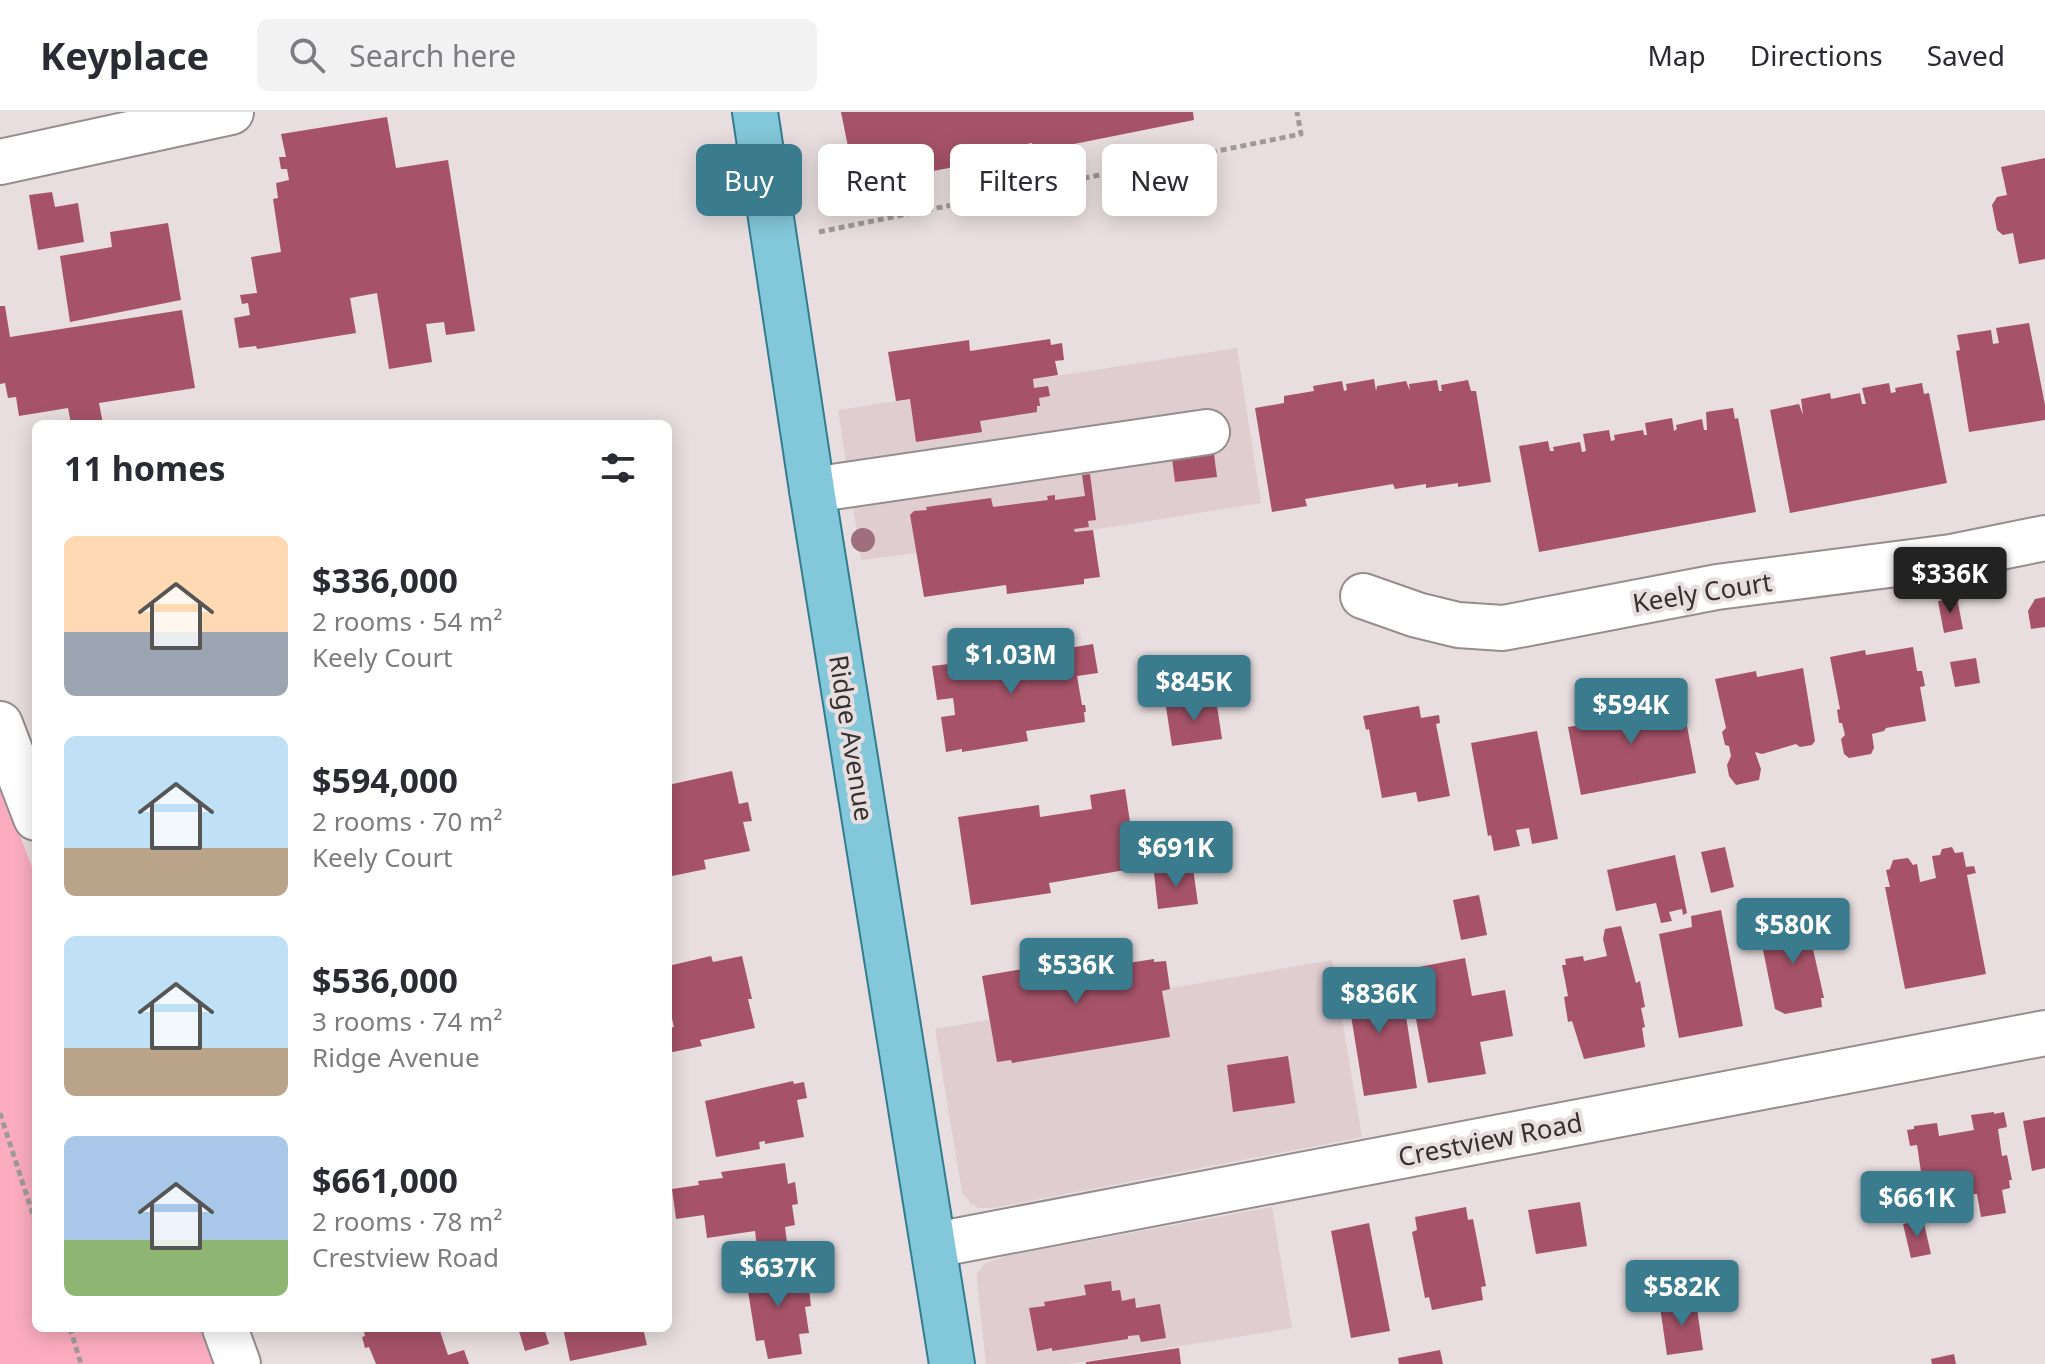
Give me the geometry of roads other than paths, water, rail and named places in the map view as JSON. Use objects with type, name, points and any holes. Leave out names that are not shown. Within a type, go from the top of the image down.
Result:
[{"type":"main road","name":"Ridge Avenue","points":[[755,112],[812,490],[952,1364]]},
{"type":"street","points":[[0,162],[231,112]]},
{"type":"street","points":[[812,490],[1207,432]]},
{"type":"street","name":"Keely Court","points":[[1363,596],[1417,615],[1458,625],[1503,628],[1717,587],[1951,557],[2045,538]]},
{"type":"street","points":[[0,724],[32,808]]},
{"type":"street","name":"Crestview Road","points":[[935,1245],[2045,1033]]},
{"type":"street","points":[[226,1332],[238,1364]]}]
